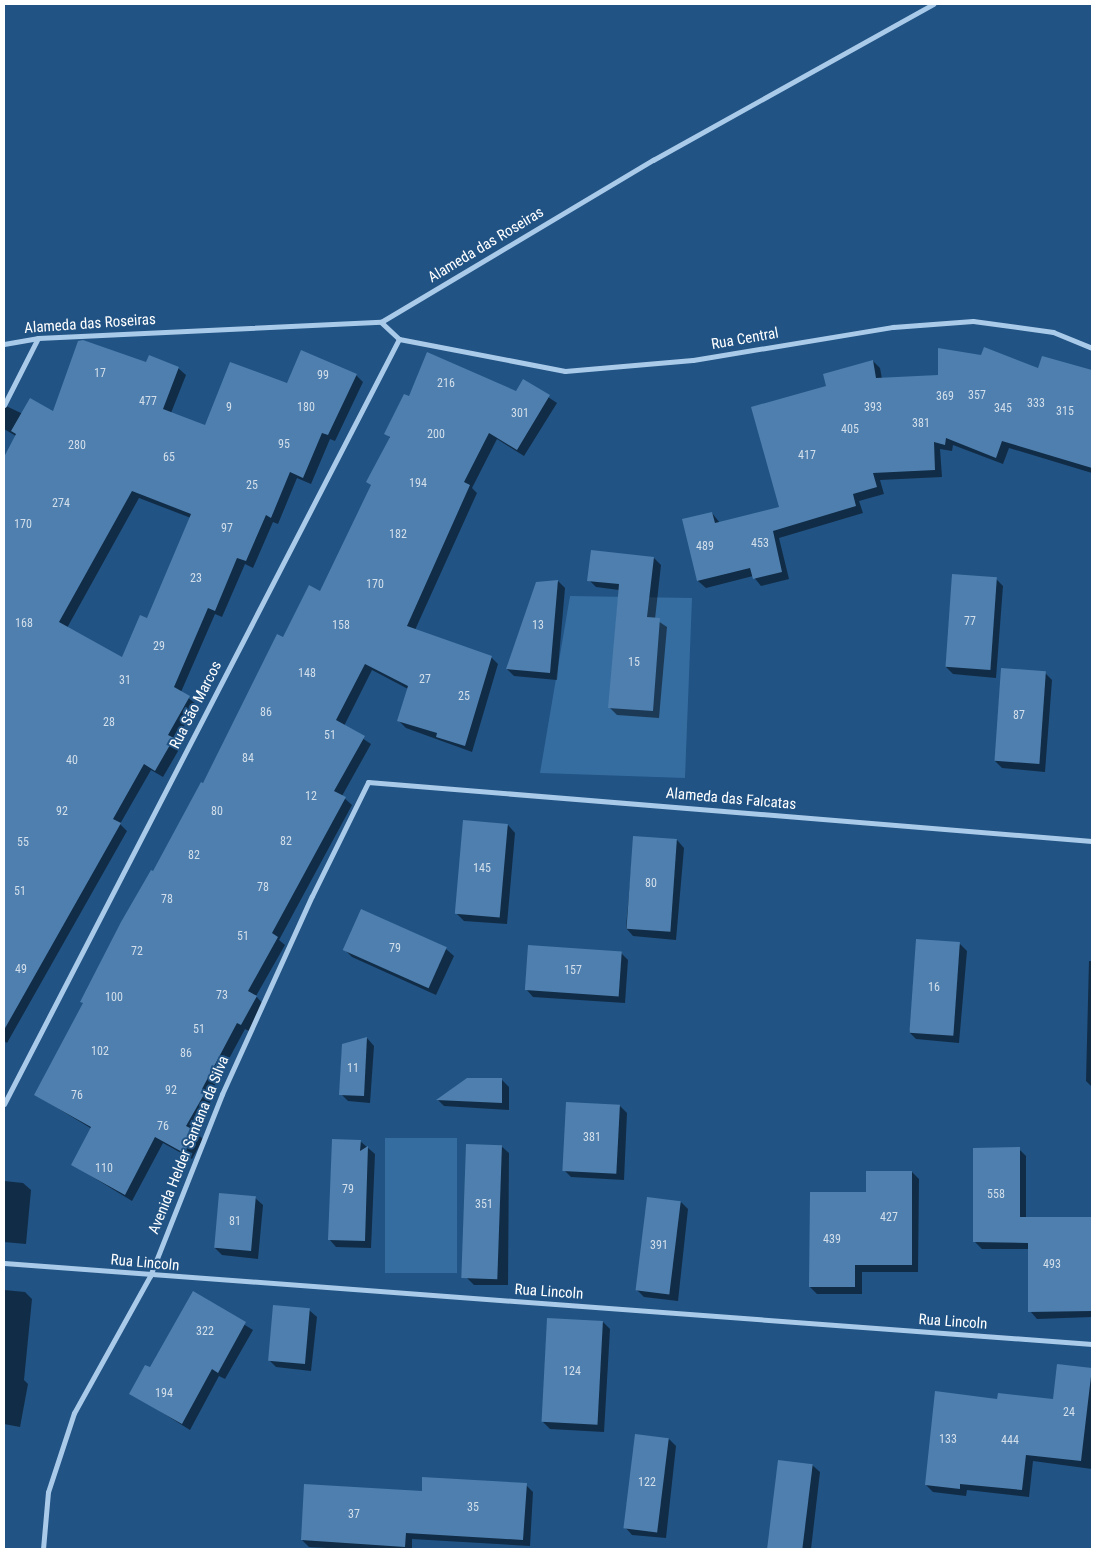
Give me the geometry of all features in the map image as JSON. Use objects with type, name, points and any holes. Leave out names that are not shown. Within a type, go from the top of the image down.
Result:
[{"type":"street","name":"Alameda das Roseiras","points":[[4,344],[38,338],[381,322],[653,160],[933,4]]},
{"type":"street","name":"Rua Central","points":[[399,339],[564,370],[694,360],[893,327],[973,321],[1053,332],[1092,348]]},
{"type":"street","points":[[381,322],[399,339]]},
{"type":"street","points":[[4,405],[38,338]]},
{"type":"street","name":"Rua São Marcos","points":[[4,1104],[399,339]]},
{"type":"street","name":"Alameda das Falcatas","points":[[368,782],[1092,841]]},
{"type":"street","name":"Avenida Helder Santana da Silva","points":[[42,1549],[48,1492],[74,1413],[150,1276],[222,1094],[312,896],[368,782]]},
{"type":"street","name":"Rua Lincoln","points":[[4,1263],[150,1276],[1092,1344]]},
{"type":"shaded area","points":[[570,596],[692,598],[685,778],[540,773]]},
{"type":"shaded area","points":[[385,1138],[457,1138],[457,1273],[385,1273]]},
{"type":"building","points":[[83,340],[146,362],[149,355],[179,367],[163,409],[205,425],[230,362],[287,383],[301,350],[357,374],[328,435],[322,433],[303,478],[290,472],[271,518],[266,515],[246,561],[237,558],[215,611],[208,608],[174,687],[190,696],[168,735],[174,738],[155,771],[144,764],[113,819],[121,823],[4,1030],[4,457],[16,434],[11,431],[30,398],[53,411],[78,341]],"holes":[[[132,491],[191,514],[147,618],[140,615],[122,657],[59,622]]]},
{"type":"building","points":[[984,347],[1038,368],[1042,356],[1092,370],[1092,468],[1002,441],[996,458],[946,438],[945,445],[934,442],[935,470],[873,473],[877,487],[853,494],[856,506],[773,531],[782,572],[753,579],[750,568],[697,581],[682,519],[712,512],[715,523],[779,507],[751,407],[826,386],[823,374],[873,360],[876,378],[938,375],[938,348],[981,355]]},
{"type":"building","points":[[427,352],[516,391],[523,379],[550,395],[517,450],[489,433],[464,482],[470,485],[407,626],[492,656],[465,746],[436,737],[437,733],[397,721],[408,686],[365,664],[336,720],[365,736],[334,791],[346,797],[272,933],[278,937],[248,991],[257,996],[241,1025],[237,1023],[202,1089],[206,1091],[186,1126],[196,1131],[184,1153],[155,1137],[125,1195],[71,1165],[91,1127],[34,1095],[83,1003],[80,1002],[121,922],[151,870],[153,871],[201,782],[203,783],[277,634],[283,637],[309,585],[320,591],[371,485],[366,482],[390,437],[384,434],[404,394],[409,396]]},
{"type":"building","points":[[591,550],[654,557],[647,617],[660,618],[653,711],[608,708],[619,584],[587,581]]},
{"type":"building","points":[[952,574],[997,577],[990,670],[946,667]]},
{"type":"building","points":[[558,580],[550,673],[506,669],[536,582]]},
{"type":"building","points":[[1001,668],[1046,671],[1039,764],[995,761]]},
{"type":"building","points":[[463,820],[508,824],[500,918],[455,914]]},
{"type":"building","points":[[633,836],[677,839],[670,932],[627,929]]},
{"type":"building","points":[[361,909],[447,947],[429,988],[343,950]]},
{"type":"building","points":[[916,939],[960,942],[953,1036],[909,1033]]},
{"type":"building","points":[[528,945],[622,952],[619,996],[525,990]]},
{"type":"building","points":[[367,1037],[364,1096],[339,1095],[342,1044]]},
{"type":"building","points":[[467,1078],[502,1078],[502,1103],[436,1100]]},
{"type":"building","points":[[566,1102],[620,1105],[616,1174],[562,1171]]},
{"type":"building","points":[[332,1139],[361,1140],[360,1151],[368,1146],[365,1241],[328,1240]]},
{"type":"building","points":[[466,1144],[502,1145],[497,1279],[461,1278]]},
{"type":"building","points":[[1020,1147],[1020,1217],[1092,1217],[1092,1311],[1028,1312],[1028,1243],[973,1242],[973,1148]]},
{"type":"building","points":[[866,1171],[912,1171],[912,1265],[855,1265],[855,1287],[809,1287],[810,1192],[866,1192]]},
{"type":"building","points":[[219,1193],[256,1196],[251,1251],[214,1248]]},
{"type":"building","points":[[647,1197],[681,1201],[669,1294],[636,1290]]},
{"type":"building","points":[[193,1291],[246,1322],[218,1373],[212,1369],[182,1424],[129,1394],[145,1365],[150,1367]]},
{"type":"building","points":[[273,1305],[310,1308],[305,1364],[268,1361]]},
{"type":"building","points":[[547,1318],[603,1321],[597,1425],[542,1422]]},
{"type":"building","points":[[1057,1364],[1092,1368],[1081,1461],[1026,1455],[1022,1490],[960,1484],[960,1489],[925,1485],[935,1391],[997,1399],[998,1393],[1053,1399]]},
{"type":"building","points":[[635,1434],[669,1438],[657,1532],[623,1528]]},
{"type":"building","points":[[778,1460],[813,1464],[802,1549],[767,1549]]},
{"type":"building","points":[[422,1477],[527,1483],[523,1540],[406,1533],[405,1547],[301,1540],[304,1484],[422,1491]]}]
